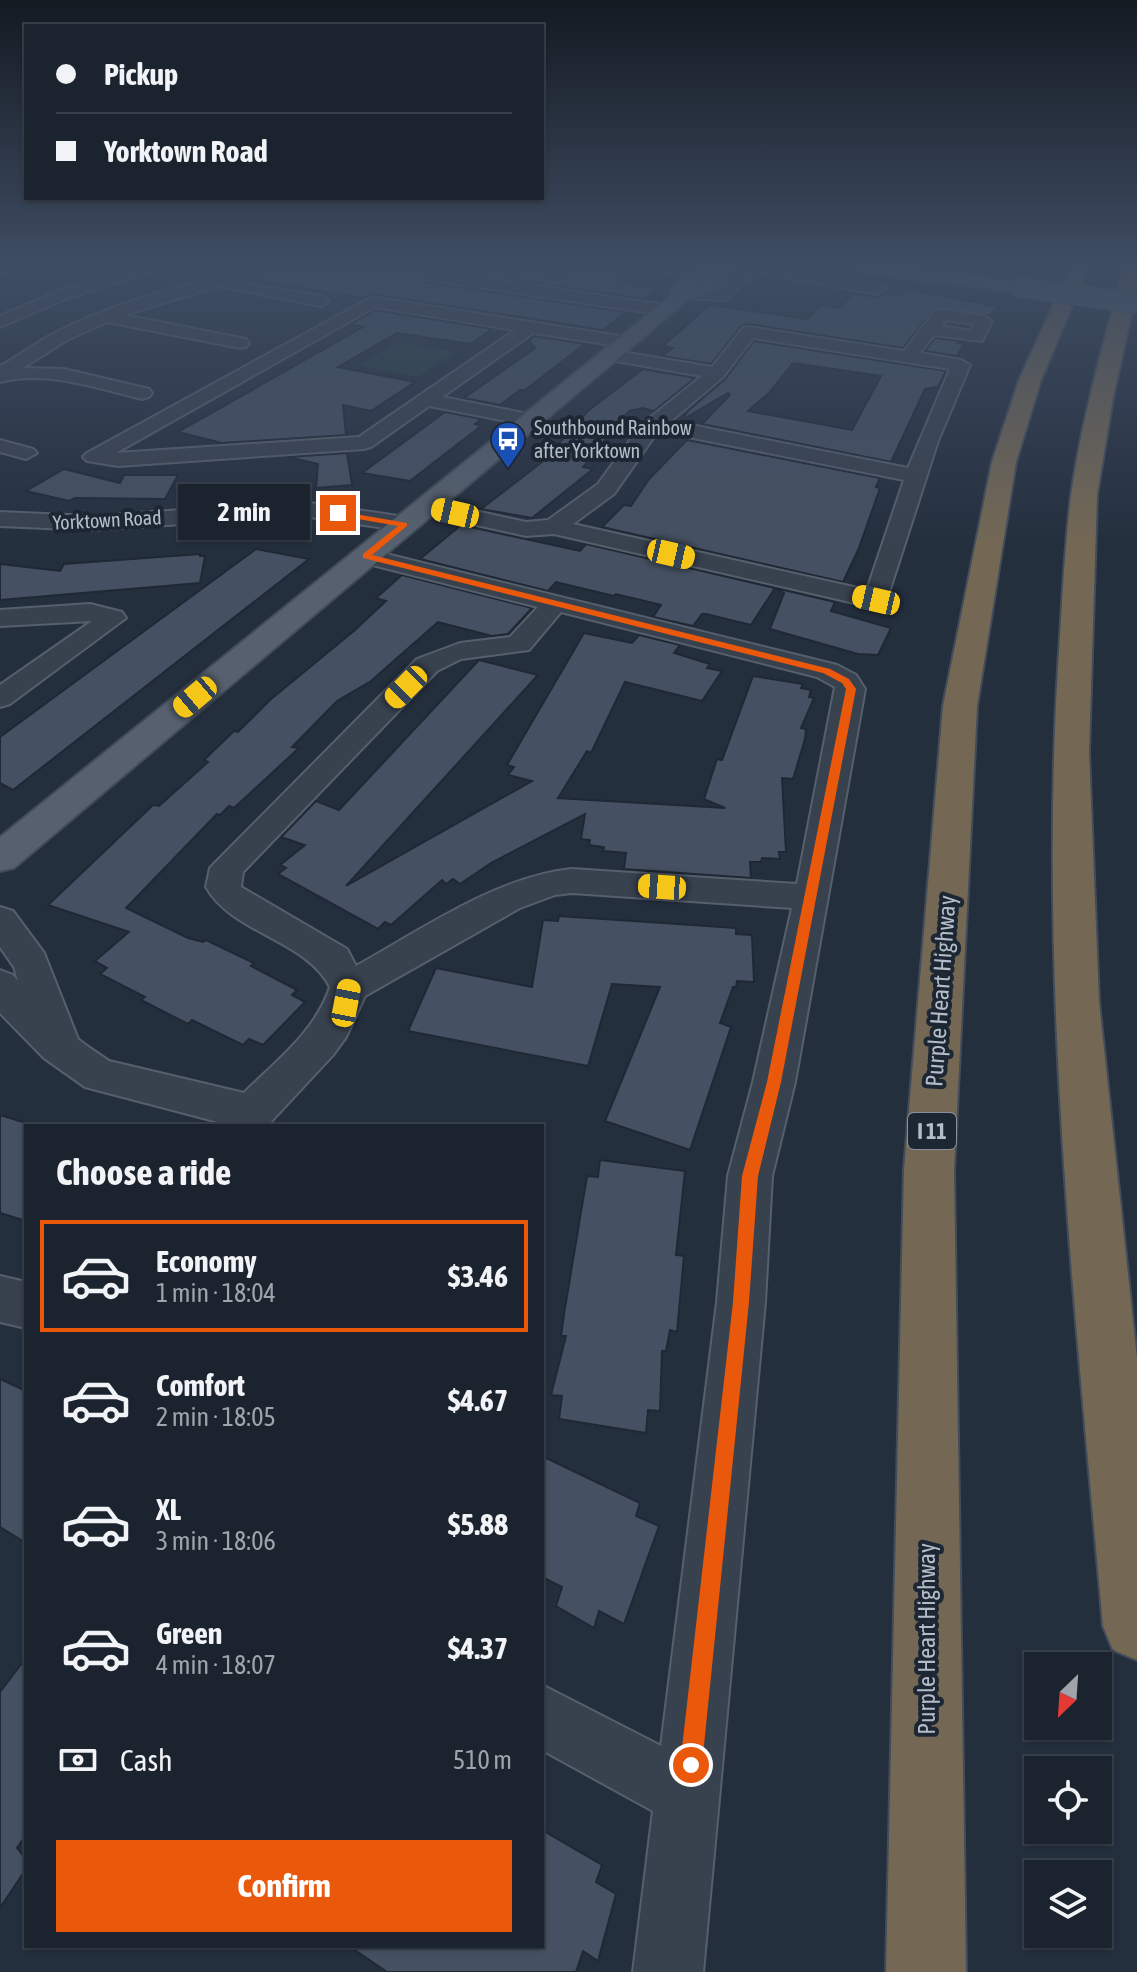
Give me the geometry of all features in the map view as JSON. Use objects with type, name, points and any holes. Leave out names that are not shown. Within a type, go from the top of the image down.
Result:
[{"type":"highway","name":"Purple Heart Highway","points":[[926,1972],[929,1170],[960,706],[1004,462],[1034,360]]},
{"type":"highway","points":[[1109,360],[1086,480],[1070,732],[1071,871],[1083,1100],[1137,1626]]},
{"type":"main road","points":[[0,858],[604,360]]},
{"type":"street","points":[[2,374],[19,360]]},
{"type":"street","points":[[268,360],[94,457],[118,460],[364,443],[483,360]]},
{"type":"street","points":[[674,360],[719,369]]},
{"type":"street","points":[[554,527],[606,489],[654,424],[695,393],[726,360]]},
{"type":"street","points":[[654,424],[916,476],[961,365],[928,360]]},
{"type":"street","points":[[2,374],[64,375],[142,393]]},
{"type":"street","points":[[433,395],[538,414]]},
{"type":"street","points":[[0,446],[26,453]]},
{"type":"street","name":"Yorktown Road","points":[[0,519],[92,523],[415,516],[526,529],[554,527],[876,600],[916,476]]},
{"type":"street","name":"Yorktown Road","points":[[0,541],[68,543],[254,529],[297,520],[372,551],[554,604],[827,671],[846,681],[851,689],[812,897]]},
{"type":"street","points":[[349,987],[334,959],[229,896],[223,887],[227,868],[427,665],[448,653],[519,644],[554,604]]},
{"type":"street","points":[[0,618],[90,612],[113,618],[0,698]]},
{"type":"street","points":[[0,985],[9,998],[78,1064],[99,1075],[247,1119],[313,1050],[339,1016],[349,987],[508,899],[551,883],[572,881],[812,897],[774,1082],[750,1176],[741,1302],[668,1972]]},
{"type":"street","points":[[0,920],[31,963],[61,1047]]},
{"type":"street","points":[[0,1299],[24,1305]]},
{"type":"street","points":[[544,1717],[688,1795]]},
{"type":"green space","points":[[368,360],[444,360],[418,377],[358,366]]},
{"type":"building","points":[[305,360],[350,360],[338,367],[415,382],[371,411],[343,405],[346,435],[222,443],[178,432]]},
{"type":"building","points":[[518,360],[564,360],[500,405],[464,398]]},
{"type":"building","points":[[687,360],[714,360],[711,364]]},
{"type":"building","points":[[739,360],[876,360],[946,371],[938,387],[925,389],[891,462],[702,424],[730,395],[728,393],[682,420],[725,379]],"holes":[[[793,363],[881,376],[852,430],[748,411],[769,393]]]},
{"type":"building","points":[[643,369],[695,378],[654,411],[643,408],[629,411],[583,467],[593,469],[532,518],[481,509],[542,462],[589,410]]},
{"type":"building","points":[[445,412],[481,419],[475,424],[481,426],[410,481],[362,473]]},
{"type":"building","points":[[687,440],[880,478],[876,487],[880,488],[859,548],[843,582],[602,527],[624,505],[631,506],[649,479]]},
{"type":"building","points":[[347,453],[352,485],[316,488],[318,464],[288,457]]},
{"type":"building","points":[[64,469],[120,483],[124,475],[178,475],[165,499],[75,498],[69,501],[26,491]]},
{"type":"building","points":[[461,525],[580,551],[586,544],[775,588],[751,625],[702,614],[693,626],[653,617],[661,605],[556,582],[548,591],[420,559]]},
{"type":"building","points":[[256,549],[309,559],[13,790],[0,783],[0,737]]},
{"type":"building","points":[[205,556],[200,583],[0,600],[0,564],[60,571],[64,564]]},
{"type":"building","points":[[402,575],[532,608],[508,634],[492,636],[438,622],[371,681],[337,701],[292,747],[299,748],[234,808],[229,806],[220,815],[217,814],[126,908],[188,938],[206,940],[254,963],[251,966],[297,990],[292,995],[305,1002],[263,1045],[249,1039],[243,1045],[192,1020],[188,1024],[100,974],[107,968],[95,961],[129,932],[48,905],[153,805],[159,806],[208,762],[204,760],[234,731],[238,732],[270,700],[355,630],[386,601],[376,598]]},
{"type":"building","points":[[775,588],[835,602],[831,611],[891,628],[878,655],[858,654],[770,629],[784,593]]},
{"type":"building","points":[[584,633],[632,643],[639,635],[680,645],[674,653],[710,664],[707,668],[722,671],[702,701],[625,682],[591,753],[587,751],[558,798],[725,808],[704,799],[717,759],[722,760],[753,676],[803,684],[801,688],[811,690],[809,697],[814,698],[801,728],[806,729],[805,739],[793,779],[782,778],[786,852],[779,852],[780,859],[762,858],[761,862],[750,862],[751,878],[624,869],[626,853],[603,851],[604,847],[589,845],[590,840],[581,839],[585,814],[491,863],[460,884],[453,879],[446,884],[442,880],[391,925],[385,922],[378,929],[278,874],[286,868],[280,865],[305,845],[281,837],[316,801],[339,810],[479,660],[538,675],[346,886],[532,781],[508,775],[514,767],[507,765]]},
{"type":"building","points":[[559,916],[736,928],[736,934],[752,935],[754,982],[737,981],[736,987],[733,987],[720,1023],[731,1027],[690,1150],[605,1121],[660,987],[612,984],[588,1066],[408,1031],[436,968],[532,987],[543,920],[558,921]]},
{"type":"building","points":[[0,1115],[26,1124],[24,1220],[0,1213]]},
{"type":"building","points":[[600,1160],[685,1171],[676,1255],[684,1256],[677,1332],[670,1330],[666,1351],[662,1351],[660,1411],[648,1410],[646,1433],[559,1419],[562,1396],[551,1395],[566,1336],[561,1336],[587,1176],[598,1177]]},
{"type":"building","points":[[0,1379],[24,1390],[24,1542],[0,1527]]},
{"type":"building","points":[[544,1457],[640,1503],[636,1516],[659,1526],[624,1624],[599,1611],[594,1628],[556,1606],[562,1587],[544,1578]]},
{"type":"building","points":[[24,1661],[24,1838],[17,1848],[24,1857],[24,1872],[0,1908],[0,1692]]},
{"type":"building","points":[[544,1831],[602,1865],[596,1882],[616,1894],[598,1961],[583,1951],[576,1972],[387,1972],[352,1948],[544,1948]]},
{"type":"place","name":"Southbound Rainbow after Yorktown","points":[[508,470]]},
{"type":"route","points":[[338,513],[405,524],[366,556],[827,671],[846,681],[851,689],[774,1082],[750,1176],[741,1302],[691,1765]]}]
